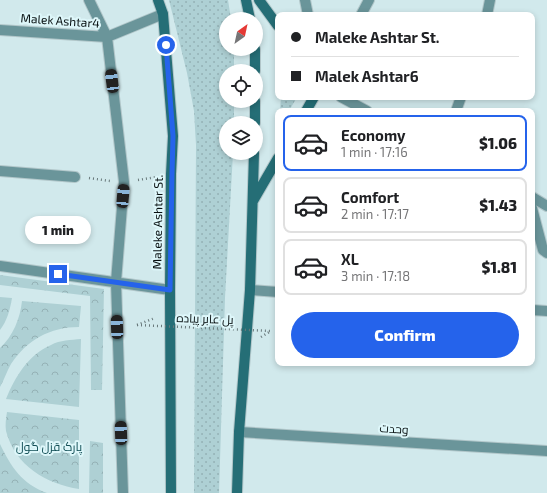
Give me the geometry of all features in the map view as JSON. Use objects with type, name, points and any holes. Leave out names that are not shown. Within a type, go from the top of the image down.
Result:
[{"type":"main road","name":"Maleke Ashtar St.","points":[[158,0],[163,14],[173,136],[170,290],[171,493]]},
{"type":"main road","points":[[246,0],[249,12]]},
{"type":"main road","points":[[259,0],[275,22]]},
{"type":"main road","points":[[237,493],[239,432],[250,290],[254,160]]},
{"type":"main road","points":[[252,202],[275,163]]},
{"type":"street","points":[[89,0],[107,37],[124,182],[116,282],[123,493]]},
{"type":"street","points":[[305,0],[307,12]]},
{"type":"street","points":[[363,12],[369,0]]},
{"type":"street","points":[[488,12],[490,0]]},
{"type":"street","name":"Malek Ashtar4","points":[[0,30],[107,37],[163,14]]},
{"type":"street","points":[[347,100],[361,108]]},
{"type":"street","points":[[0,171],[75,177]]},
{"type":"street","points":[[535,199],[547,206]]},
{"type":"street","points":[[535,219],[543,250],[547,253]]},
{"type":"street","points":[[0,266],[170,290]]},
{"type":"street","points":[[250,290],[275,292]]},
{"type":"street","points":[[535,310],[547,311]]},
{"type":"street","name":"وحدت","points":[[239,432],[547,451]]},
{"type":"path","name":"پل عابر پیاده","points":[[137,325],[271,331]]},
{"type":"green space","points":[[169,0],[228,0],[230,12],[219,12],[219,56],[234,56],[234,64],[219,64],[219,108],[234,108],[234,116],[219,116],[219,160],[233,160],[225,298],[219,493],[194,493],[196,145],[194,111],[187,73]]},
{"type":"green space","points":[[281,100],[295,100],[291,108],[280,108]]},
{"type":"green space","points":[[0,275],[104,289],[102,390],[91,390],[90,296],[0,285]]},
{"type":"green space","points":[[0,297],[12,298],[5,323],[0,330]]},
{"type":"green space","points":[[22,301],[81,306],[79,327],[58,329],[49,332],[40,336],[24,348],[11,364],[0,387],[0,348],[9,338],[15,327],[20,314]]},
{"type":"green space","name":"پارک قزل گول","points":[[81,339],[79,407],[6,399],[23,368],[43,349],[54,343],[66,340]]},
{"type":"green space","name":"پارک قزل گول","points":[[7,412],[79,420],[79,489],[67,487],[44,478],[25,463],[10,443],[6,431]]},
{"type":"green space","name":"پارک قزل گول","points":[[90,441],[103,443],[103,493],[89,493]]},
{"type":"green space","name":"پارک قزل گول","points":[[0,444],[8,460],[18,474],[31,485],[47,493],[0,493]]},
{"type":"route","points":[[58,274],[170,290],[173,136],[166,45]]}]
